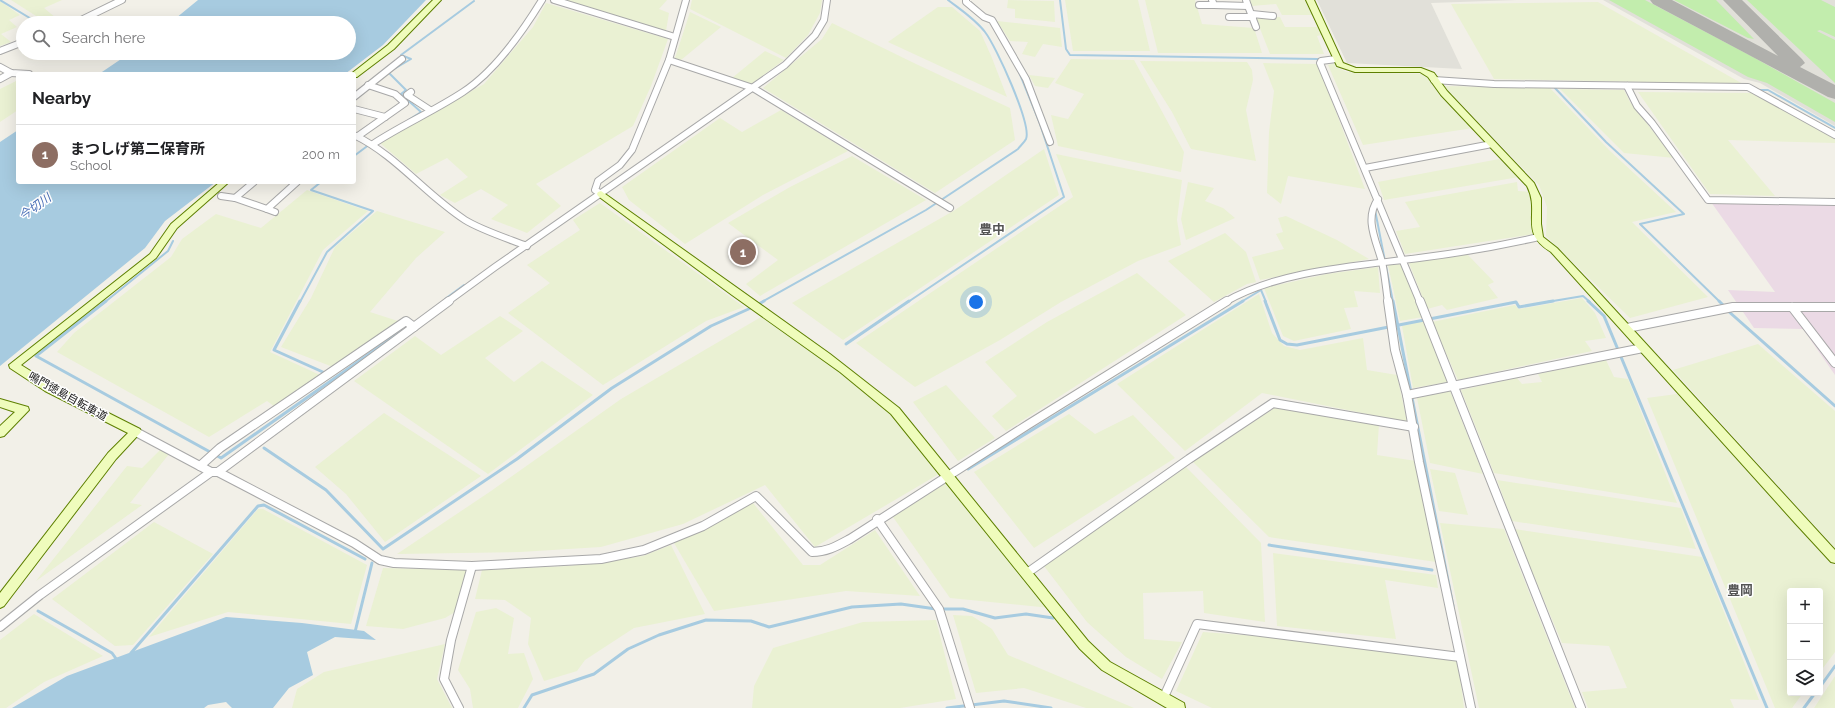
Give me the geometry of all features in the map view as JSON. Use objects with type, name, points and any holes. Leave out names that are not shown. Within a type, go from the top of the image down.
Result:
[{"type":"street","points":[[89,16],[122,0]]},
{"type":"street","points":[[356,73],[391,47],[437,0]]},
{"type":"street","points":[[373,144],[463,92],[489,72],[526,27],[542,0]]},
{"type":"street","points":[[554,0],[675,36]]},
{"type":"street","points":[[686,0],[669,60],[632,150],[620,164],[598,181],[595,190],[756,308],[847,370],[895,410],[1084,646],[1106,666],[1179,708]]},
{"type":"street","points":[[0,627],[40,595],[215,472],[527,246],[785,65],[815,35],[824,20],[827,0]]},
{"type":"street","points":[[966,0],[966,2],[984,17],[992,20],[1003,38],[1026,79],[1050,142]]},
{"type":"street","points":[[1246,0],[1256,27]]},
{"type":"street","points":[[1310,0],[1336,59],[1340,64],[1355,70],[1421,70],[1427,72],[1444,93],[1531,185],[1536,194],[1536,226],[1539,237],[1554,250],[1627,328],[1643,348],[1784,505],[1835,558]]},
{"type":"street","points":[[1199,6],[1213,3],[1248,6]]},
{"type":"street","points":[[1229,17],[1273,16]]},
{"type":"street","points":[[0,51],[16,45]]},
{"type":"street","points":[[356,95],[368,84],[402,59]]},
{"type":"street","points":[[1336,59],[1322,61],[1320,63],[1378,199],[1455,387],[1581,708]]},
{"type":"street","points":[[669,60],[753,88],[950,208]]},
{"type":"street","points":[[0,67],[11,73],[16,73]]},
{"type":"street","points":[[0,78],[11,73]]},
{"type":"street","points":[[1434,80],[1494,84],[1748,87],[1835,135]]},
{"type":"street","points":[[356,135],[405,103],[395,94],[368,84]]},
{"type":"street","points":[[1627,86],[1637,106],[1652,123],[1708,200],[1835,202]]},
{"type":"street","points":[[411,92],[407,95],[430,110]]},
{"type":"street","points":[[356,110],[385,117]]},
{"type":"street","points":[[356,135],[373,144],[422,187],[466,222],[527,246]]},
{"type":"street","points":[[1365,168],[1492,144]]},
{"type":"street","name":"鳴門徳島自転車道","points":[[136,432],[49,388],[14,365],[132,274],[153,256],[174,226],[223,184]]},
{"type":"street","points":[[235,198],[252,184]]},
{"type":"street","points":[[268,209],[295,184]]},
{"type":"street","points":[[221,196],[235,198],[276,212]]},
{"type":"street","points":[[1378,199],[1372,208],[1371,216],[1373,235],[1382,263],[1395,350],[1414,427],[1419,462],[1471,708]]},
{"type":"street","points":[[0,602],[112,456],[136,432],[200,466],[215,472],[315,524],[354,542],[380,560],[472,566],[601,559],[644,550],[702,526],[756,496],[812,552],[820,554],[840,544],[877,519],[914,499],[948,476],[1227,301],[1251,289],[1277,280],[1339,268],[1403,260],[1539,237]]},
{"type":"street","points":[[1627,328],[1733,307],[1835,307]]},
{"type":"street","points":[[1792,307],[1835,363]]},
{"type":"street","points":[[200,466],[220,448],[406,321],[414,328]]},
{"type":"street","points":[[1407,395],[1455,387],[1643,348]]},
{"type":"street","points":[[0,403],[24,410],[0,433]]},
{"type":"street","points":[[1027,573],[1195,455],[1273,403],[1414,427]]},
{"type":"street","points":[[877,519],[939,609],[970,708]]},
{"type":"street","points":[[459,708],[444,679],[451,640],[472,566]]},
{"type":"street","points":[[1162,699],[1197,624],[1460,656]]},
{"type":"shaded area","points":[[1317,0],[1517,0],[1431,3],[1462,69],[1347,63]]},
{"type":"shaded area","points":[[1603,0],[1835,0],[1835,126],[1760,83],[1744,79]]},
{"type":"shaded area","points":[[1711,202],[1835,204],[1835,375],[1803,329],[1754,328],[1728,290],[1775,292]]},
{"type":"green space","points":[[11,0],[62,0],[44,8],[54,16],[36,16]]},
{"type":"green space","points":[[562,0],[667,0],[659,9],[669,13],[666,31]]},
{"type":"green space","points":[[692,0],[822,0],[820,13],[808,35],[786,58],[690,9]]},
{"type":"green space","points":[[1008,0],[1054,1],[1055,22],[1015,18],[1015,9],[1007,8]]},
{"type":"green space","points":[[1065,0],[1138,0],[1150,51],[1073,51]]},
{"type":"green space","points":[[1145,0],[1195,0],[1202,24],[1254,28],[1262,53],[1158,53]]},
{"type":"green space","points":[[1250,0],[1307,0],[1314,15],[1282,15],[1276,4],[1252,6]]},
{"type":"green space","points":[[1609,0],[1645,0],[1753,57],[1835,103],[1835,122],[1767,83],[1748,77]]},
{"type":"green space","points":[[1674,0],[1716,0],[1754,39],[1748,38]]},
{"type":"green space","points":[[1747,0],[1821,0],[1835,7],[1835,37],[1820,30],[1817,31],[1835,40],[1835,83]]},
{"type":"green space","points":[[0,1],[20,15],[9,20],[16,27],[1,34],[11,42],[0,46]]},
{"type":"green space","points":[[1598,2],[1743,84],[1494,79],[1451,4]]},
{"type":"green space","points":[[546,3],[668,39],[651,86],[633,126],[536,184],[561,206],[527,233],[491,219],[508,205],[481,189],[455,203],[440,195],[468,177],[447,158],[416,174],[380,143],[484,84],[533,27]]},
{"type":"green space","points":[[938,7],[952,7],[980,31],[1007,97],[888,42]]},
{"type":"green space","points":[[690,12],[721,27],[681,60],[675,58]]},
{"type":"green space","points":[[1255,16],[1280,17],[1285,27],[1320,27],[1321,35],[1317,36],[1324,54],[1270,54]]},
{"type":"green space","points":[[997,21],[1060,28],[1062,47],[1043,44],[1035,57],[1022,54],[1028,42],[1010,41]]},
{"type":"green space","points":[[832,23],[1010,108],[1015,140],[935,193],[763,88],[822,39]]},
{"type":"green space","points":[[765,51],[784,60],[750,85],[732,78]]},
{"type":"green space","points":[[1071,59],[1134,60],[1184,152],[1181,172],[1058,146],[1051,115],[1068,119],[1084,94],[1055,83]]},
{"type":"green space","points":[[1140,61],[1247,62],[1252,70],[1253,80],[1246,110],[1256,161],[1191,149],[1172,112]]},
{"type":"green space","points":[[1263,63],[1318,64],[1365,189],[1288,176],[1281,204],[1267,193],[1269,132],[1274,91]]},
{"type":"green space","points":[[1334,63],[1336,67],[1347,72],[1424,74],[1473,128],[1363,145],[1328,65]]},
{"type":"green space","points":[[1029,75],[1055,78],[1048,88],[1035,86]]},
{"type":"green space","points":[[16,81],[16,111],[0,122],[0,89]]},
{"type":"green space","points":[[1444,86],[1550,88],[1609,150],[1676,212],[1632,222],[1708,297],[1630,318],[1546,236],[1547,207],[1539,185]]},
{"type":"green space","points":[[1560,89],[1624,90],[1630,102],[1674,158],[1624,153]]},
{"type":"green space","points":[[1638,92],[1753,93],[1835,136],[1835,143],[1728,140],[1775,196],[1710,194]]},
{"type":"green space","points":[[781,110],[848,151],[763,195],[685,244],[629,200],[622,187],[720,118],[742,132]]},
{"type":"green space","points":[[1044,149],[1059,195],[843,340],[792,303],[955,210]]},
{"type":"green space","points":[[1056,154],[1182,180],[1177,220],[1181,245],[1138,261],[1061,302],[1000,340],[915,387],[856,343],[1073,197]]},
{"type":"green space","points":[[852,156],[926,200],[760,296],[746,284],[778,260],[728,223],[790,187]]},
{"type":"green space","points":[[1499,159],[1519,177],[1384,200],[1378,182]]},
{"type":"green space","points":[[1188,182],[1214,188],[1205,201],[1223,208],[1235,218],[1186,240],[1181,219]]},
{"type":"green space","points":[[1517,182],[1518,191],[1532,192],[1534,234],[1405,254],[1396,231],[1420,227],[1405,202]]},
{"type":"green space","points":[[307,190],[368,211],[323,250],[270,352],[320,375],[275,407],[267,401],[209,437],[57,352],[74,333],[171,257],[182,239],[216,214],[261,228]]},
{"type":"green space","points":[[600,203],[744,307],[706,321],[603,385],[508,313],[550,283],[527,265],[580,230],[573,220]]},
{"type":"green space","points":[[377,211],[445,232],[416,258],[370,312],[401,322],[333,367],[281,347],[311,298],[335,247]]},
{"type":"green space","points":[[1286,216],[1337,240],[1369,259],[1260,280],[1252,257],[1284,249],[1276,234],[1283,232],[1278,218]]},
{"type":"green space","points":[[1225,233],[1246,252],[1256,282],[1247,284],[1214,302],[1168,261]]},
{"type":"green space","points":[[1466,253],[1494,282],[1488,285],[1498,298],[1447,310],[1442,305],[1427,309],[1409,263]]},
{"type":"green space","points":[[1401,264],[1423,317],[1400,321],[1388,265]]},
{"type":"green space","points":[[1378,267],[1380,293],[1354,291],[1358,307],[1344,308],[1351,329],[1294,341],[1283,336],[1264,288],[1327,274]]},
{"type":"green space","points":[[1137,273],[1186,315],[1006,431],[992,416],[1017,396],[985,362],[1047,322]]},
{"type":"green space","points":[[1259,294],[1272,333],[1284,346],[1300,350],[1363,338],[1367,370],[1397,375],[1407,422],[1262,393],[1185,451],[1117,384]]},
{"type":"green space","points":[[1582,298],[1595,313],[1606,338],[1585,341],[1592,351],[1458,380],[1432,322],[1515,305],[1519,309]]},
{"type":"green space","points":[[500,316],[523,331],[485,358],[514,382],[542,361],[593,395],[488,474],[354,381],[415,336],[441,355]]},
{"type":"green space","points":[[761,317],[813,351],[892,415],[939,474],[815,547],[765,485],[683,524],[601,547],[520,552],[397,554],[491,491],[621,399]]},
{"type":"green space","points":[[1423,321],[1448,382],[1413,388],[1402,326]]},
{"type":"green space","points":[[1758,344],[1835,411],[1835,548],[1673,370]]},
{"type":"green space","points":[[1606,360],[1614,377],[1628,379],[1677,503],[1494,473],[1461,390],[1517,378],[1522,384],[1542,382],[1538,374]]},
{"type":"green space","points":[[946,385],[995,438],[958,461],[913,402]]},
{"type":"green space","points":[[1450,391],[1483,474],[1430,463],[1417,398]]},
{"type":"green space","points":[[1677,394],[1835,566],[1835,652],[1823,668],[1823,588],[1787,588],[1787,696],[1801,696],[1792,708],[1775,708],[1647,398]]},
{"type":"green space","points":[[1276,407],[1379,424],[1377,455],[1416,461],[1436,562],[1269,537],[1193,462]]},
{"type":"green space","points":[[384,413],[481,476],[385,542],[346,494],[315,467]]},
{"type":"green space","points":[[1069,414],[1095,434],[1133,415],[1175,458],[1034,548],[974,472]]},
{"type":"green space","points":[[161,449],[169,454],[130,503],[142,505],[36,581],[127,466],[142,468]]},
{"type":"green space","points":[[1186,467],[1261,543],[1265,622],[1204,613],[1203,591],[1143,593],[1144,639],[1182,642],[1162,679],[1126,657],[1087,622],[1044,566]]},
{"type":"green space","points":[[1430,469],[1455,473],[1468,515],[1439,511]]},
{"type":"green space","points":[[1497,480],[1681,508],[1696,549],[1512,521]]},
{"type":"green space","points":[[949,481],[1050,608],[950,598],[893,517]]},
{"type":"green space","points":[[753,503],[803,565],[820,565],[875,530],[920,596],[846,591],[714,611],[674,543]]},
{"type":"green space","points":[[258,509],[263,509],[367,565],[351,624],[228,612],[149,637]]},
{"type":"green space","points":[[154,522],[213,554],[133,645],[115,646],[52,599]]},
{"type":"green space","points":[[1440,523],[1504,529],[1575,708],[1479,708]]},
{"type":"green space","points":[[1514,529],[1702,557],[1759,700],[1730,699],[1734,708],[1588,708],[1582,692],[1627,688],[1609,646],[1562,643]]},
{"type":"green space","points":[[671,545],[705,614],[634,628],[585,660],[577,671],[544,681],[528,644],[531,618],[505,600],[475,599],[482,570],[568,566],[618,560],[643,556]]},
{"type":"green space","points":[[1273,553],[1436,575],[1438,588],[1385,580],[1396,639],[1277,626]]},
{"type":"green space","points":[[383,568],[467,570],[455,612],[445,618],[403,629],[366,626]]},
{"type":"green space","points":[[496,608],[514,618],[508,654],[524,653],[533,679],[518,708],[473,708],[470,689],[458,670],[476,612]]},
{"type":"green space","points":[[34,614],[103,656],[44,682],[6,708],[0,708],[0,640]]},
{"type":"green space","points":[[953,615],[972,616],[992,629],[1008,655],[1134,708],[1086,708],[1024,688],[976,693]]},
{"type":"green space","points":[[936,620],[956,699],[900,708],[752,708],[754,686],[773,648],[863,622]]},
{"type":"green space","points":[[1203,632],[1270,637],[1458,660],[1464,708],[1212,708],[1176,691]]},
{"type":"green space","points":[[445,644],[437,679],[452,708],[292,708],[297,689],[324,672]]},
{"type":"green space","points":[[1835,676],[1835,708],[1814,708]]},
{"type":"water","points":[[198,0],[426,0],[383,45],[348,72],[102,72],[120,60],[356,60],[356,16],[179,16]]},
{"type":"water","name":"今切川","points":[[16,131],[16,184],[213,184],[165,221],[145,248],[0,366],[0,142]]},
{"type":"water","points":[[226,617],[302,623],[364,631],[376,640],[335,637],[307,652],[313,675],[289,688],[273,708],[232,708],[226,702],[208,705],[204,708],[12,708],[67,676]]},
{"type":"waterway","points":[[0,0],[26,16]]},
{"type":"waterway","points":[[762,302],[926,210],[1018,149],[1026,139],[1024,118],[1019,103],[990,40],[977,23],[948,0]]},
{"type":"waterway","points":[[1060,0],[1066,49],[1070,55],[1318,59]]},
{"type":"waterway","points":[[394,69],[411,59],[401,55],[474,1]]},
{"type":"waterway","points":[[388,72],[406,90],[401,94],[421,112],[407,121]]},
{"type":"waterway","points":[[908,302],[1064,197],[1040,124],[1019,72]]},
{"type":"waterway","points":[[1554,87],[1606,142],[1684,214],[1640,224],[1720,302]]},
{"type":"waterway","points":[[1757,90],[1768,90],[1835,128]]},
{"type":"waterway","points":[[356,154],[370,144]]},
{"type":"waterway","points":[[300,302],[327,252],[373,211],[311,190],[318,184]]},
{"type":"waterway","points":[[1375,210],[1393,302]]},
{"type":"waterway","points":[[105,302],[168,251],[173,241]]},
{"type":"waterway","points":[[445,299],[464,285]]},
{"type":"waterway","points":[[1241,302],[1261,290],[1266,302]]},
{"type":"waterway","points":[[1553,301],[1583,296],[1590,302]]},
{"type":"waterway","points":[[106,301],[36,356],[221,458],[409,326]]},
{"type":"waterway","points":[[300,301],[274,350],[325,373]]},
{"type":"waterway","points":[[757,305],[764,301]]},
{"type":"waterway","points":[[846,344],[909,301]]},
{"type":"waterway","points":[[968,469],[1243,301]]},
{"type":"waterway","points":[[1265,301],[1280,340],[1287,344],[1297,345],[1398,325]]},
{"type":"waterway","points":[[1393,301],[1398,325]]},
{"type":"waterway","points":[[1398,325],[1516,302],[1519,307],[1553,301]]},
{"type":"waterway","points":[[1547,302],[1553,301]]},
{"type":"waterway","points":[[1588,301],[1604,316],[1767,708]]},
{"type":"waterway","points":[[1720,302],[1724,306]]},
{"type":"waterway","points":[[264,448],[326,490],[383,549],[517,459],[612,388],[711,326],[753,307]]},
{"type":"waterway","points":[[1727,310],[1835,406]]},
{"type":"waterway","points":[[1398,325],[1453,606]]},
{"type":"waterway","points":[[131,653],[258,506],[264,505],[365,559]]},
{"type":"waterway","points":[[1269,545],[1432,570]]},
{"type":"waterway","points":[[355,632],[372,563]]},
{"type":"waterway","points":[[524,708],[532,695],[594,674],[628,649],[659,635],[706,620],[751,621],[769,627],[852,607],[901,604],[936,609]]},
{"type":"waterway","points":[[941,609],[963,609],[995,618],[1026,614],[1053,618]]},
{"type":"waterway","points":[[38,611],[112,653],[117,660]]},
{"type":"waterway","points":[[1823,683],[1835,666]]},
{"type":"waterway","points":[[1804,708],[1813,696]]},
{"type":"waterway","points":[[947,708],[1004,701],[1051,708]]},
{"type":"taxiway","points":[[1659,0],[1835,93]]},
{"type":"taxiway","points":[[1732,0],[1796,63]]},
{"type":"place","name":"まつしげ第二保育所","points":[[743,252]]},
{"type":"district","name":"豊中","points":[[992,229]]},
{"type":"district","name":"豊岡","points":[[1740,590]]}]
